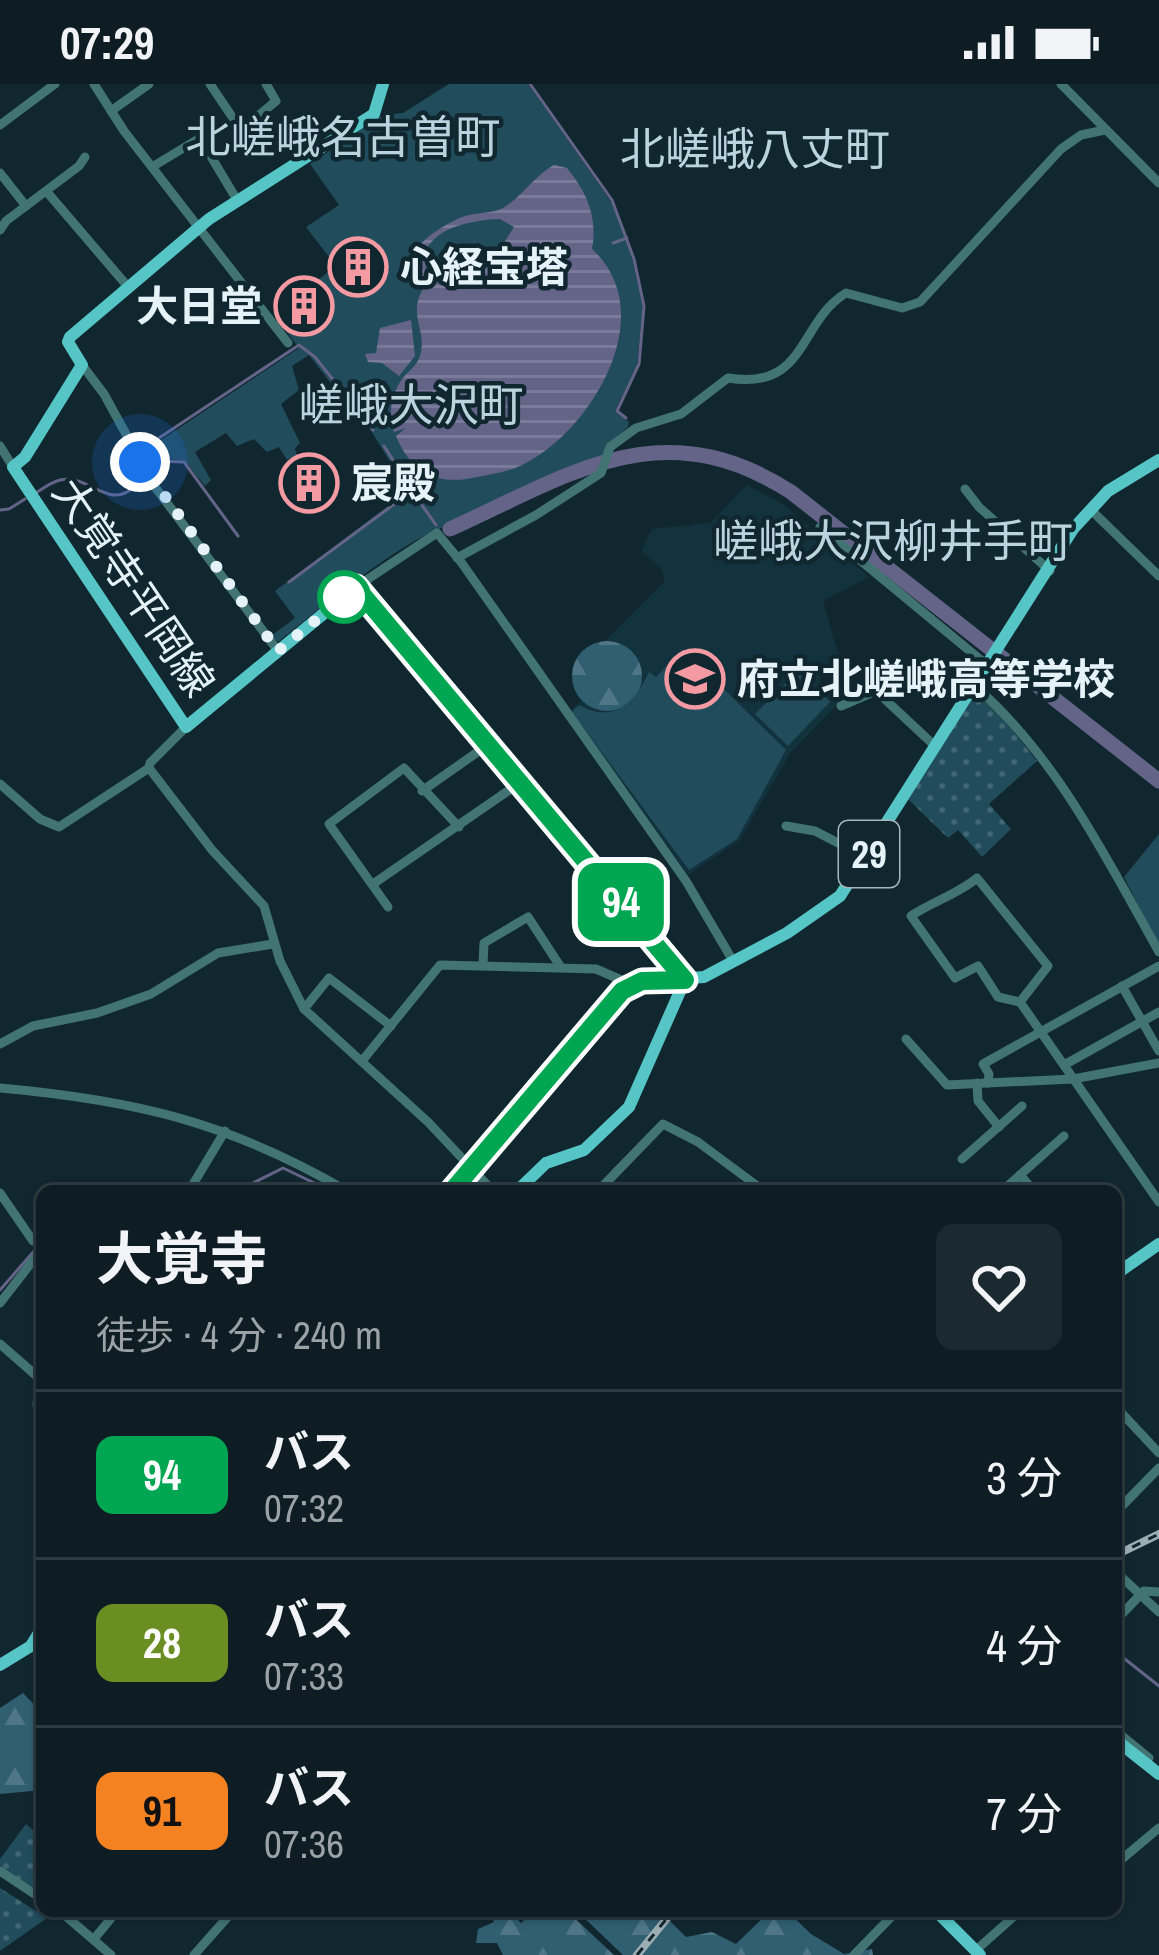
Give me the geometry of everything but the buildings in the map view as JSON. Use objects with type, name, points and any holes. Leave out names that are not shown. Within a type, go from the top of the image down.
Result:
[{"type":"main road","name":"大覚寺平岡線","points":[[356,587],[186,727],[13,467],[25,457],[82,365],[68,342],[70,337],[198,227],[374,114],[383,84]]},
{"type":"main road","name":"29","points":[[633,985],[704,977],[827,908],[840,896],[1090,509],[1108,491],[1159,460]]},
{"type":"main road","points":[[356,587],[685,980],[629,1107],[584,1150],[546,1163],[523,1185]]},
{"type":"main road","points":[[457,1185],[614,1000],[633,985]]},
{"type":"main road","points":[[1122,1264],[1159,1244]]},
{"type":"main road","points":[[0,1666],[36,1642]]},
{"type":"main road","points":[[1122,1748],[1159,1774]]},
{"type":"main road","points":[[949,1917],[978,1953]]},
{"type":"street","points":[[0,125],[55,84]]},
{"type":"street","points":[[94,84],[288,343]]},
{"type":"street","points":[[111,111],[149,84]]},
{"type":"street","points":[[210,84],[241,130],[276,101],[266,84]]},
{"type":"street","points":[[1061,84],[1159,183]]},
{"type":"street","points":[[457,558],[536,515],[606,462],[610,447],[636,428],[681,414],[728,378],[757,381],[775,374],[833,302],[846,293],[902,308],[920,302],[1061,149],[1081,135],[1106,130]]},
{"type":"street","points":[[152,167],[200,138],[237,200]]},
{"type":"street","points":[[0,230],[85,157]]},
{"type":"street","points":[[0,173],[26,206]]},
{"type":"street","points":[[47,191],[129,288]]},
{"type":"street","points":[[82,365],[104,394],[155,487],[278,651]]},
{"type":"street","points":[[0,446],[13,467]]},
{"type":"street","points":[[965,489],[1050,571]]},
{"type":"street","points":[[1090,509],[1159,576]]},
{"type":"street","points":[[820,527],[993,659]]},
{"type":"street","points":[[356,587],[437,533],[686,881],[734,961]]},
{"type":"street","points":[[841,706],[906,678],[922,691]]},
{"type":"street","points":[[976,687],[1009,717],[1081,813],[1159,952]]},
{"type":"street","points":[[875,690],[937,747]]},
{"type":"street","points":[[0,784],[40,819],[59,827],[149,768],[186,727]]},
{"type":"street","points":[[422,791],[489,744]]},
{"type":"street","points":[[149,768],[212,850],[263,906],[273,944],[304,1009],[428,1122],[487,1185]]},
{"type":"street","points":[[388,907],[329,824],[404,768],[459,827]]},
{"type":"street","points":[[373,884],[521,782]]},
{"type":"street","points":[[786,826],[815,831],[867,857]]},
{"type":"street","points":[[1020,1002],[1048,966],[977,878],[911,916],[955,978],[977,966],[998,997],[1020,1002],[1159,1202]]},
{"type":"street","points":[[482,965],[484,943],[528,917],[560,966]]},
{"type":"street","points":[[0,1044],[33,1026],[98,1013],[151,994],[218,953],[273,944]]},
{"type":"street","points":[[362,1061],[440,965],[596,969],[633,985]]},
{"type":"street","points":[[999,1127],[978,1101],[989,1074],[983,1064],[1159,966]]},
{"type":"street","points":[[304,1009],[329,978],[391,1026]]},
{"type":"street","points":[[1123,986],[1159,1052]]},
{"type":"street","points":[[1064,1065],[1159,1012]]},
{"type":"street","points":[[906,1040],[947,1085],[1073,1078],[1159,1063]]},
{"type":"street","points":[[0,1088],[133,1104],[225,1131],[336,1185]]},
{"type":"street","points":[[962,1160],[1022,1106]]},
{"type":"street","points":[[604,1185],[663,1124],[698,1142],[756,1185]]},
{"type":"street","points":[[193,1185],[225,1131]]},
{"type":"street","points":[[1008,1185],[1064,1136]]},
{"type":"street","points":[[1020,1174],[1029,1185]]},
{"type":"street","points":[[0,1192],[36,1243]]},
{"type":"street","points":[[0,1303],[36,1249]]},
{"type":"street","points":[[0,1344],[36,1375]]},
{"type":"street","points":[[1122,1413],[1159,1453]]},
{"type":"street","points":[[1122,1506],[1159,1468]]},
{"type":"street","points":[[1122,1578],[1159,1612]]},
{"type":"street","points":[[1122,1614],[1144,1591],[1159,1592]]},
{"type":"street","points":[[1122,1859],[1159,1828]]},
{"type":"street","points":[[0,1870],[36,1895]]},
{"type":"street","points":[[67,1917],[111,1955]]},
{"type":"street","points":[[94,1939],[112,1917]]},
{"type":"street","points":[[194,1955],[228,1917]]},
{"type":"street","points":[[854,1955],[891,1917]]},
{"type":"street","points":[[978,1953],[1014,1917]]},
{"type":"shaded area","points":[[449,84],[528,84],[612,203],[631,253],[643,306],[637,365],[615,411],[629,422],[628,427],[606,446],[604,456],[412,542],[278,642],[271,636],[295,618],[275,591],[408,491],[362,416],[309,355],[292,366],[299,390],[281,404],[300,443],[295,448],[297,456],[287,460],[279,447],[267,452],[254,439],[237,446],[226,433],[195,452],[211,480],[205,486],[185,461],[156,458],[161,440],[299,348],[273,314],[336,266],[306,227],[339,205],[310,164],[383,115],[403,113]]},
{"type":"shaded area","points":[[554,165],[567,168],[580,186],[592,216],[592,249],[612,275],[620,305],[619,337],[610,368],[593,399],[548,449],[500,472],[438,478],[410,460],[396,436],[406,428],[394,432],[391,419],[396,391],[422,346],[417,304],[426,284],[415,275],[413,255],[430,236],[454,221],[503,208]],"holes":[[[500,219],[514,227],[491,263],[474,278],[430,282],[425,255],[439,235],[458,226]]]},
{"type":"shaded area","points":[[411,320],[415,356],[399,376],[382,363],[368,362],[365,354],[376,353],[380,328]]},
{"type":"shaded area","name":"府立北嵯峨高等学校","points":[[747,485],[784,505],[869,577],[823,601],[839,656],[819,679],[839,703],[791,752],[740,840],[688,875],[569,712],[581,701],[573,687],[572,668],[581,651],[606,640],[665,581],[661,568],[641,551],[652,529],[710,523]]},
{"type":"shaded area","points":[[683,649],[786,750],[737,839],[689,870],[572,712],[579,705],[602,712],[621,708],[649,672],[656,677]]},
{"type":"shaded area","points":[[800,669],[830,702],[788,746],[755,714]]},
{"type":"shaded area","points":[[975,693],[1003,718],[1037,761],[989,804],[1011,829],[982,857],[958,830],[948,838],[908,799]]},
{"type":"shaded area","points":[[1159,834],[1159,942],[1157,943],[1124,877]]},
{"type":"shaded area","points":[[26,1824],[36,1833],[36,1890],[0,1866],[0,1859]]},
{"type":"shaded area","points":[[0,1888],[36,1911],[36,1917],[47,1918],[0,1951]]},
{"type":"green space","points":[[607,641],[632,651],[642,676],[632,701],[607,711],[582,701],[572,676],[582,651]]},
{"type":"green space","points":[[23,1693],[36,1707],[36,1791],[0,1794],[0,1708]]},
{"type":"green space","points":[[492,1917],[514,1917],[521,1923],[528,1917],[573,1917],[614,1955],[503,1955],[497,1943],[476,1943],[478,1929],[494,1922]]},
{"type":"green space","points":[[583,1917],[666,1917],[686,1937],[712,1932],[736,1944],[764,1917],[793,1917],[844,1954],[872,1949],[873,1955],[623,1955]]},
{"type":"waterway","points":[[530,84],[612,200],[634,259],[644,306],[639,364],[617,411],[626,418]]},
{"type":"waterway","points":[[613,243],[627,238]]},
{"type":"waterway","points":[[152,461],[159,438],[299,345],[315,357],[373,430]]},
{"type":"waterway","points":[[384,446],[412,490]]},
{"type":"waterway","points":[[450,529],[536,488],[618,459],[658,453],[700,455],[744,468],[791,492],[1159,781]]},
{"type":"waterway","points":[[34,494],[70,479],[116,495],[135,486],[152,461],[184,462],[238,536]]},
{"type":"waterway","points":[[289,582],[412,491],[436,525]]},
{"type":"waterway","points":[[0,510],[25,499]]},
{"type":"waterway","points":[[249,1185],[283,1168],[318,1185]]},
{"type":"waterway","points":[[0,1290],[36,1249]]},
{"type":"waterway","points":[[1122,1657],[1159,1686]]},
{"type":"railway","points":[[1122,1552],[1159,1534]]},
{"type":"railway","points":[[637,1955],[668,1917]]},
{"type":"bus line","name":"94","points":[[344,597],[356,587],[685,980],[642,981],[622,991],[457,1185]]},
{"type":"place","name":"心経宝塔","points":[[358,267]]},
{"type":"place","name":"大日堂","points":[[304,306]]},
{"type":"place","name":"宸殿","points":[[309,483]]},
{"type":"place","name":"府立北嵯峨高等学校","points":[[695,679]]},
{"type":"district","name":"北嵯峨名古曽町","points":[[343,136]]},
{"type":"district","name":"北嵯峨八丈町","points":[[755,148]]},
{"type":"district","name":"嵯峨大沢町","points":[[411,404]]},
{"type":"district","name":"嵯峨大沢柳井手町","points":[[893,540]]},
{"type":"route","points":[[140,462],[278,651],[344,597]]}]
